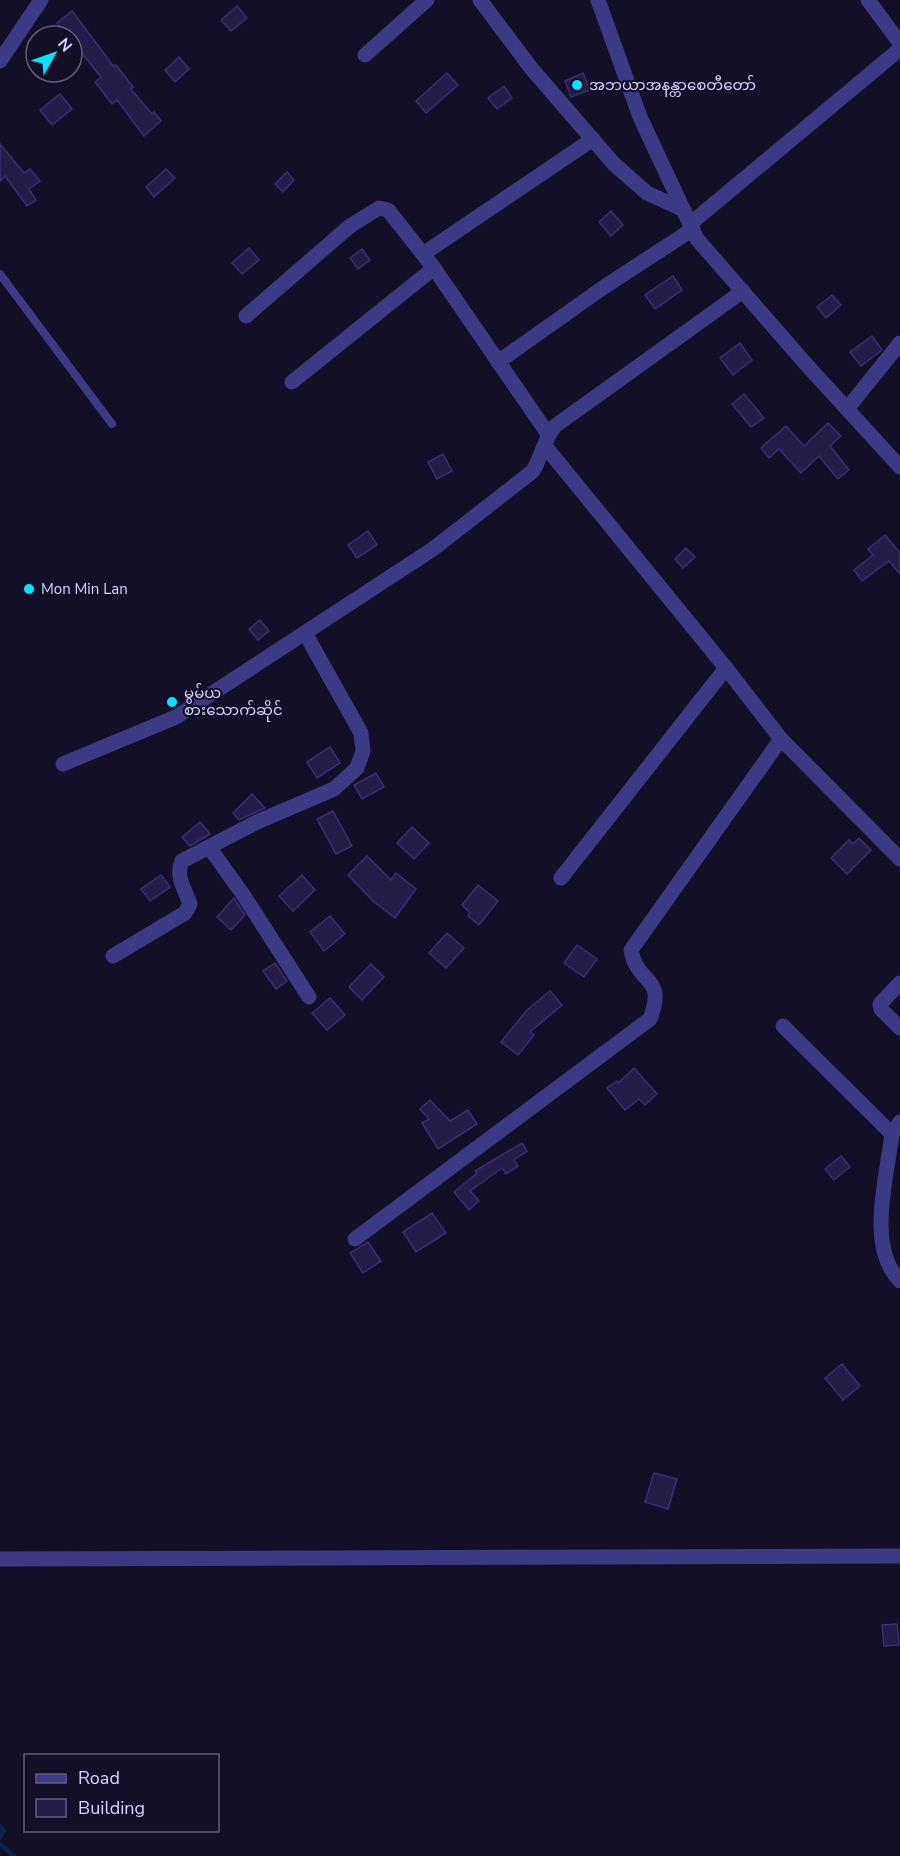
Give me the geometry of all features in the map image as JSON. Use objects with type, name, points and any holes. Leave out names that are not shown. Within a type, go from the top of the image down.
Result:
[{"type":"street","points":[[0,61],[41,0]]},
{"type":"street","points":[[365,55],[427,0]]},
{"type":"street","points":[[480,0],[531,68],[614,164],[647,193],[689,221]]},
{"type":"street","points":[[598,0],[640,117],[697,239],[900,467]]},
{"type":"street","points":[[868,0],[900,43]]},
{"type":"street","points":[[498,362],[604,287],[689,221],[900,49]]},
{"type":"street","points":[[423,254],[592,139]]},
{"type":"street","points":[[246,316],[350,226],[379,208],[388,210],[396,217],[434,268],[498,362],[546,440],[781,740],[900,859]]},
{"type":"street","points":[[292,382],[434,268]]},
{"type":"street","points":[[63,764],[176,717],[433,549],[533,471],[546,440],[555,426],[743,291]]},
{"type":"street","points":[[847,409],[900,343]]},
{"type":"street","points":[[113,956],[185,913],[190,904],[180,882],[179,868],[182,861],[257,822],[334,789],[357,768],[363,751],[361,733],[305,633]]},
{"type":"street","points":[[561,878],[726,668]]},
{"type":"street","points":[[355,1239],[650,1019],[657,1000],[655,988],[633,962],[631,950],[781,740]]},
{"type":"street","points":[[209,847],[242,893],[309,998]]},
{"type":"street","points":[[900,983],[880,1004],[881,1009],[900,1028]]},
{"type":"street","points":[[783,1026],[896,1128],[880,1234],[885,1261],[900,1281]]},
{"type":"street","points":[[0,1558],[900,1556]]},
{"type":"lane","points":[[0,274],[112,424]]},
{"type":"building","points":[[237,6],[247,18],[231,31],[221,20]]},
{"type":"building","points":[[72,11],[82,24],[58,24]]},
{"type":"building","points":[[84,27],[114,67],[116,65],[133,87],[131,89],[161,121],[144,136],[117,100],[112,104],[95,82],[101,77],[84,56]]},
{"type":"building","points":[[179,57],[189,69],[175,82],[165,70]]},
{"type":"building","points":[[447,73],[458,85],[426,113],[416,101]]},
{"type":"building","name":"အဘယာအနန္တာစေတီတော်","points":[[583,73],[590,90],[571,97],[565,81]]},
{"type":"building","points":[[504,86],[512,98],[497,109],[488,98]]},
{"type":"building","points":[[60,94],[72,109],[52,125],[40,110]]},
{"type":"building","points":[[0,144],[24,173],[30,169],[40,181],[29,189],[36,200],[27,206],[5,176],[0,181]]},
{"type":"building","points":[[166,169],[175,178],[154,197],[146,187]]},
{"type":"building","points":[[287,172],[294,180],[283,192],[275,184]]},
{"type":"building","points":[[611,211],[623,225],[611,236],[599,222]]},
{"type":"building","points":[[249,248],[259,260],[242,274],[232,263]]},
{"type":"building","points":[[362,249],[370,260],[358,269],[350,258]]},
{"type":"building","points":[[673,276],[682,290],[655,309],[645,295]]},
{"type":"building","points":[[832,295],[841,305],[826,318],[817,307]]},
{"type":"building","points":[[872,336],[882,350],[861,366],[850,352]]},
{"type":"building","points":[[740,343],[752,360],[733,375],[720,358]]},
{"type":"building","points":[[744,394],[764,418],[751,427],[732,404]]},
{"type":"building","points":[[828,423],[841,436],[830,446],[849,470],[838,479],[819,456],[801,473],[779,449],[769,458],[761,448],[786,426],[804,446]]},
{"type":"building","points":[[443,454],[452,471],[437,479],[428,462]]},
{"type":"building","points":[[368,531],[377,545],[357,558],[348,545]]},
{"type":"building","points":[[885,535],[900,553],[900,574],[889,561],[862,581],[854,570],[873,555],[868,549]]},
{"type":"building","points":[[686,548],[695,557],[683,568],[675,559]]},
{"type":"building","points":[[260,620],[269,631],[258,640],[249,629]]},
{"type":"building","points":[[330,747],[340,763],[317,778],[307,762]]},
{"type":"building","points":[[376,773],[384,787],[362,799],[354,785]]},
{"type":"building","points":[[252,794],[265,808],[239,820],[233,813]]},
{"type":"building","points":[[333,811],[352,846],[336,854],[317,819]]},
{"type":"building","points":[[200,822],[210,834],[190,846],[182,837]]},
{"type":"building","points":[[412,827],[429,843],[414,859],[397,843]]},
{"type":"building","points":[[859,838],[871,850],[847,874],[831,858],[849,840],[853,844]]},
{"type":"building","points":[[367,856],[391,880],[396,873],[416,889],[395,918],[374,902],[348,875]]},
{"type":"building","points":[[161,875],[170,887],[150,901],[141,889]]},
{"type":"building","points":[[302,875],[315,890],[293,911],[279,896]]},
{"type":"building","points":[[478,885],[498,901],[479,925],[468,916],[470,913],[462,905]]},
{"type":"building","points":[[234,898],[245,915],[231,930],[217,917]]},
{"type":"building","points":[[330,916],[345,934],[324,951],[310,932]]},
{"type":"building","points":[[447,933],[464,948],[446,968],[429,953]]},
{"type":"building","points":[[577,945],[597,959],[584,977],[564,963]]},
{"type":"building","points":[[275,963],[287,981],[276,989],[263,971]]},
{"type":"building","points":[[371,964],[384,977],[362,1000],[349,987]]},
{"type":"building","points":[[550,991],[562,1005],[530,1032],[534,1035],[518,1055],[501,1042],[527,1010]]},
{"type":"building","points":[[330,998],[345,1015],[327,1030],[312,1013]]},
{"type":"building","points":[[634,1068],[657,1094],[645,1105],[639,1099],[625,1110],[607,1088],[617,1081],[618,1083]]},
{"type":"building","points":[[430,1100],[450,1121],[468,1110],[477,1124],[438,1149],[422,1123],[429,1119],[420,1109]]},
{"type":"building","points":[[522,1143],[527,1151],[514,1160],[518,1166],[506,1174],[502,1168],[470,1191],[479,1201],[469,1210],[454,1192],[477,1173],[475,1171]]},
{"type":"building","points":[[841,1156],[850,1167],[834,1180],[825,1169]]},
{"type":"building","points":[[432,1213],[446,1233],[416,1252],[403,1232]]},
{"type":"building","points":[[368,1242],[381,1261],[363,1273],[350,1253]]},
{"type":"building","points":[[842,1364],[860,1386],[843,1400],[825,1378]]},
{"type":"building","points":[[654,1473],[677,1479],[668,1509],[645,1502]]},
{"type":"building","points":[[897,1624],[899,1645],[884,1646],[882,1625]]},
{"type":"waterway","points":[[0,1826],[4,1831],[0,1838]]},
{"type":"waterway","points":[[0,1844],[14,1856]]},
{"type":"place","name":"အဘယာအနန္တာစေတီတော်","points":[[577,85]]},
{"type":"place","name":"Mon Min Lan","points":[[29,589]]},
{"type":"place","name":"မွမ်ယ စားသောက်ဆိုင်","points":[[172,702]]}]
